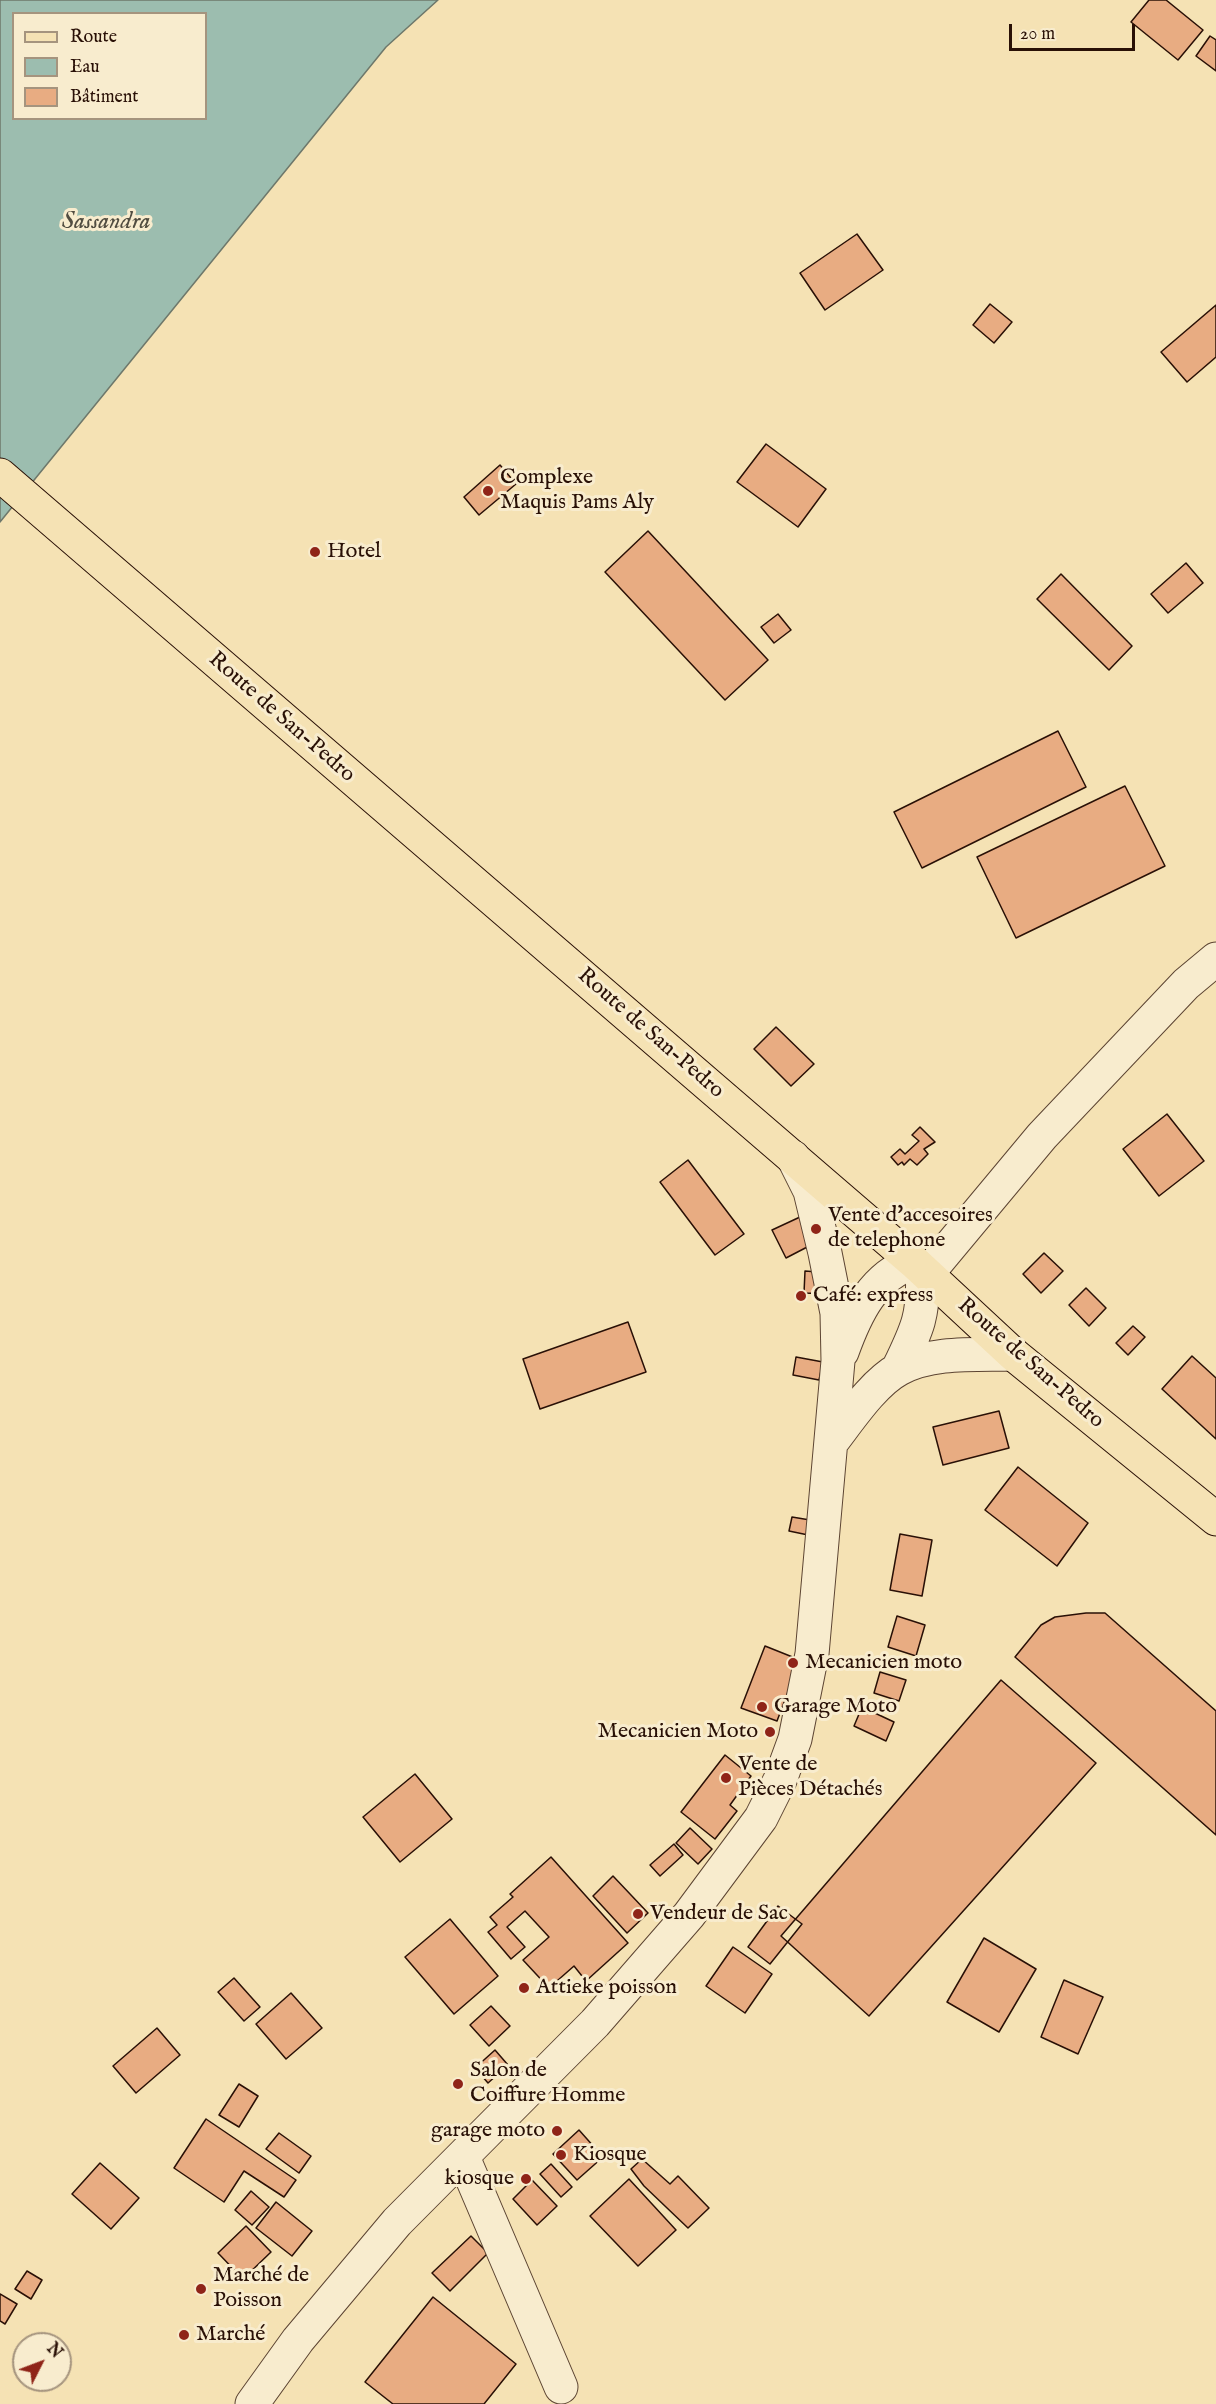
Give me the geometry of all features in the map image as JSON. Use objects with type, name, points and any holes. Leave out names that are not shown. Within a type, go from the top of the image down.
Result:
[{"type":"main road","name":"Route de San-Pedro","points":[[0,476],[921,1268],[1012,1354],[1216,1519]]},
{"type":"street","points":[[838,1361],[867,1298],[879,1281],[895,1268],[921,1268],[1186,984],[1216,959]]},
{"type":"street","points":[[252,2404],[298,2340],[397,2222],[595,2023],[689,1915],[761,1818],[780,1780],[795,1739],[812,1654],[838,1361],[837,1313],[825,1253],[810,1191],[793,1157]]},
{"type":"street","points":[[831,1443],[860,1405],[898,1369],[920,1324],[924,1299],[921,1268]]},
{"type":"street","points":[[898,1369],[920,1361],[952,1356],[1012,1354]]},
{"type":"street","points":[[463,2157],[561,2387]]},
{"type":"water","name":"Sassandra","points":[[0,0],[438,0],[386,47],[0,522]]},
{"type":"building","points":[[1149,0],[1166,0],[1203,30],[1178,60],[1131,22]]},
{"type":"building","points":[[1210,36],[1216,40],[1216,71],[1196,56]]},
{"type":"building","points":[[857,234],[883,270],[825,310],[800,273]]},
{"type":"building","points":[[990,304],[1012,322],[994,343],[973,325]]},
{"type":"building","points":[[1216,305],[1216,357],[1187,382],[1161,352]]},
{"type":"building","points":[[766,444],[826,489],[798,527],[737,482]]},
{"type":"building","points":[[500,465],[516,484],[479,515],[464,497]]},
{"type":"building","points":[[648,531],[768,660],[725,700],[605,572]]},
{"type":"building","points":[[1186,563],[1203,583],[1168,613],[1151,594]]},
{"type":"building","points":[[1061,574],[1132,646],[1109,670],[1037,599]]},
{"type":"building","points":[[778,614],[791,630],[774,643],[761,627]]},
{"type":"building","points":[[1058,731],[1086,787],[922,868],[894,812]]},
{"type":"building","points":[[1125,786],[1165,866],[1016,938],[977,857]]},
{"type":"building","points":[[776,1027],[814,1064],[791,1086],[754,1049]]},
{"type":"building","points":[[1167,1114],[1204,1161],[1159,1196],[1123,1149]]},
{"type":"building","points":[[920,1127],[935,1142],[924,1149],[928,1154],[917,1165],[910,1159],[904,1165],[902,1162],[898,1165],[891,1157],[900,1149],[905,1154],[919,1141],[912,1135]]},
{"type":"building","points":[[688,1160],[744,1234],[715,1255],[660,1182]]},
{"type":"building","points":[[800,1217],[813,1244],[786,1258],[772,1230]]},
{"type":"building","points":[[1044,1253],[1063,1271],[1041,1293],[1023,1274]]},
{"type":"building","points":[[805,1271],[830,1273],[829,1294],[804,1293]]},
{"type":"building","points":[[1086,1288],[1106,1308],[1089,1326],[1069,1305]]},
{"type":"building","points":[[628,1322],[646,1372],[540,1409],[523,1359]]},
{"type":"building","points":[[1133,1326],[1145,1337],[1128,1355],[1116,1343]]},
{"type":"building","points":[[1192,1356],[1216,1378],[1216,1439],[1162,1389]]},
{"type":"building","points":[[796,1357],[823,1362],[819,1380],[793,1375]]},
{"type":"building","points":[[999,1411],[1009,1448],[943,1465],[933,1427]]},
{"type":"building","points":[[1018,1467],[1088,1523],[1057,1566],[985,1510]]},
{"type":"building","points":[[792,1517],[816,1521],[813,1536],[789,1531]]},
{"type":"building","points":[[900,1534],[932,1540],[922,1596],[890,1590]]},
{"type":"building","points":[[1105,1613],[1216,1711],[1216,1835],[1015,1657],[1041,1625],[1055,1617]]},
{"type":"building","points":[[897,1616],[925,1625],[916,1656],[888,1647]]},
{"type":"building","points":[[765,1646],[800,1660],[777,1721],[741,1708]]},
{"type":"building","points":[[880,1672],[906,1680],[899,1701],[874,1693]]},
{"type":"building","points":[[1001,1680],[1096,1763],[869,2016],[781,1936]]},
{"type":"building","points":[[862,1707],[894,1722],[886,1741],[854,1726]]},
{"type":"building","points":[[725,1755],[751,1776],[730,1805],[737,1811],[715,1839],[681,1812]]},
{"type":"building","points":[[415,1774],[452,1819],[400,1862],[363,1817]]},
{"type":"building","points":[[690,1828],[712,1849],[698,1864],[676,1843]]},
{"type":"building","points":[[674,1844],[683,1855],[660,1876],[650,1865]]},
{"type":"building","points":[[551,1857],[628,1943],[586,1981],[574,1966],[549,1988],[523,1960],[549,1937],[525,1911],[507,1927],[525,1947],[511,1959],[488,1932],[497,1925],[490,1917],[513,1897],[510,1894]]},
{"type":"building","points":[[613,1876],[648,1913],[627,1933],[593,1896]]},
{"type":"building","points":[[778,1906],[802,1924],[770,1964],[748,1947]]},
{"type":"building","points":[[450,1919],[498,1976],[454,2014],[405,1957]]},
{"type":"building","points":[[984,1938],[1036,1969],[999,2032],[947,2002]]},
{"type":"building","points":[[733,1947],[772,1974],[745,2013],[706,1986]]},
{"type":"building","points":[[234,1978],[260,2007],[244,2021],[218,1992]]},
{"type":"building","points":[[1064,1980],[1103,1997],[1078,2054],[1041,2037]]},
{"type":"building","points":[[291,1993],[322,2028],[286,2059],[256,2024]]},
{"type":"building","points":[[491,2006],[510,2026],[489,2046],[470,2025]]},
{"type":"building","points":[[157,2028],[180,2055],[136,2093],[113,2066]]},
{"type":"building","points":[[495,2050],[508,2065],[488,2083],[475,2068]]},
{"type":"building","points":[[239,2084],[258,2096],[239,2127],[219,2115]]},
{"type":"building","points":[[206,2119],[296,2180],[284,2197],[244,2171],[224,2202],[174,2168]]},
{"type":"building","points":[[579,2130],[603,2157],[577,2180],[553,2154]]},
{"type":"building","points":[[279,2133],[311,2156],[299,2173],[266,2149]]},
{"type":"building","points":[[642,2159],[670,2184],[678,2176],[709,2208],[688,2228],[644,2186],[631,2169]]},
{"type":"building","points":[[100,2163],[139,2198],[111,2229],[72,2194]]},
{"type":"building","points":[[551,2164],[572,2187],[561,2197],[540,2174]]},
{"type":"building","points":[[629,2179],[676,2230],[638,2266],[590,2216]]},
{"type":"building","points":[[532,2180],[557,2206],[537,2225],[513,2199]]},
{"type":"building","points":[[251,2191],[269,2207],[252,2225],[235,2210]]},
{"type":"building","points":[[276,2202],[312,2231],[292,2256],[256,2228]]},
{"type":"building","points":[[246,2226],[271,2252],[243,2279],[218,2253]]},
{"type":"building","points":[[471,2236],[488,2253],[450,2291],[432,2273]]},
{"type":"building","points":[[27,2271],[42,2280],[31,2299],[15,2289]]},
{"type":"building","points":[[0,2294],[17,2304],[5,2324],[0,2321]]},
{"type":"building","points":[[433,2297],[516,2364],[484,2404],[393,2404],[365,2382]]},
{"type":"place","name":"Complexe Maquis Pams Aly","points":[[488,491]]},
{"type":"place","name":"Hotel","points":[[315,552]]},
{"type":"place","name":"Vente d'accesoires de telephone","points":[[816,1229]]},
{"type":"place","name":"Café: express","points":[[801,1296]]},
{"type":"place","name":"Mecanicien moto","points":[[793,1663]]},
{"type":"place","name":"Garage Moto","points":[[762,1707]]},
{"type":"place","name":"Mecanicien Moto","points":[[770,1732]]},
{"type":"place","name":"Vente de Pièces Détachés","points":[[726,1778]]},
{"type":"place","name":"Vendeur de Sac","points":[[638,1914]]},
{"type":"place","name":"Attieke poisson","points":[[524,1988]]},
{"type":"place","name":"Salon de Coiffure Homme","points":[[458,2084]]},
{"type":"place","name":"garage moto","points":[[557,2131]]},
{"type":"place","name":"Kiosque","points":[[561,2155]]},
{"type":"place","name":"kiosque","points":[[526,2179]]},
{"type":"place","name":"Marché de Poisson","points":[[201,2289]]},
{"type":"place","name":"Marché","points":[[184,2335]]}]
